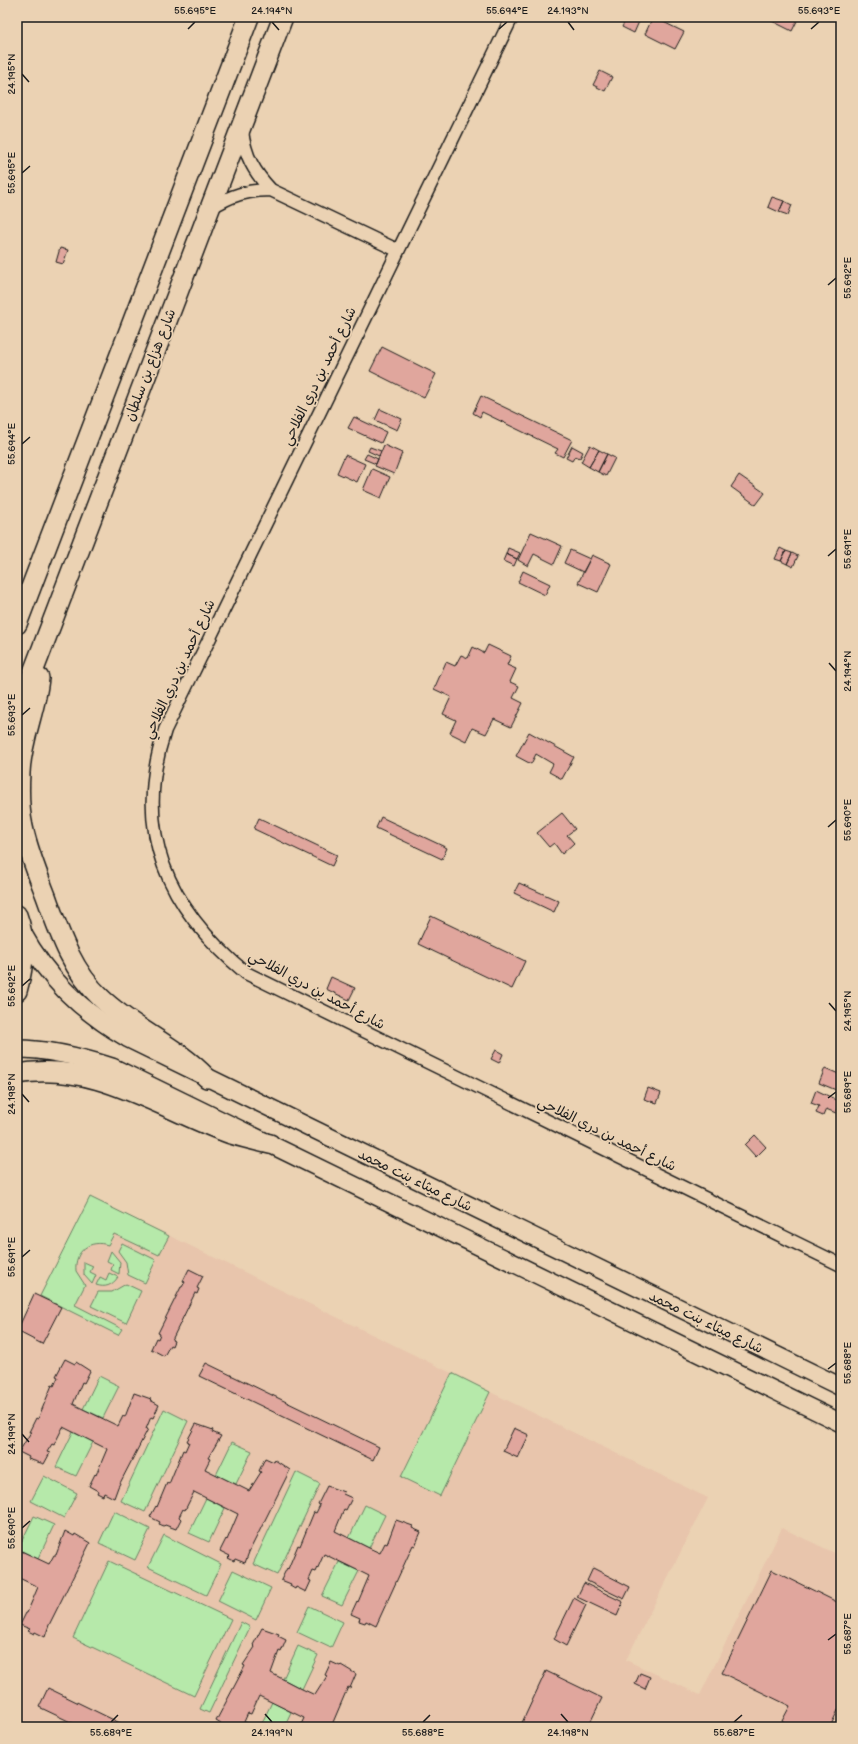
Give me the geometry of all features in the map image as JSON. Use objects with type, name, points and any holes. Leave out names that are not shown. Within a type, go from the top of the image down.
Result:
[{"type":"main road","points":[[17,624],[249,17]]},
{"type":"main road","name":"شارع هزاع بن سلطان","points":[[17,714],[78,549],[283,17]]},
{"type":"main road","points":[[17,587],[48,542]]},
{"type":"main road","points":[[40,652],[36,696],[24,744],[20,771],[22,826],[29,853],[63,941],[73,962],[100,997],[117,1012],[183,1056],[207,1078]]},
{"type":"main road","points":[[17,991],[23,961],[19,923]]},
{"type":"main road","name":"شارع ميثاء بنت محمد","points":[[19,923],[32,950],[58,985],[89,1014],[126,1038],[841,1387]]},
{"type":"main road","points":[[17,1049],[71,1055],[112,1067],[841,1423]]},
{"type":"main road","points":[[17,1074],[64,1073],[99,1080],[147,1098],[232,1134],[270,1144]]},
{"type":"street","name":"شارع أحمد بن دري الفلاحي","points":[[512,17],[397,250],[165,730],[156,759],[152,801],[155,831],[166,872],[181,901],[199,928],[221,952],[246,973],[841,1265]]},
{"type":"street","points":[[241,129],[244,146],[250,162],[259,177],[271,190],[397,250]]},
{"type":"street","points":[[210,209],[239,193],[255,190],[271,190]]},
{"type":"shaded area","points":[[90,1197],[708,1498],[626,1660],[700,1695],[782,1528],[841,1556],[841,1727],[17,1727],[17,1343],[21,1334],[17,1331],[17,1329],[34,1294],[40,1296]]},
{"type":"green space","points":[[90,1197],[169,1236],[159,1255],[114,1234],[108,1245],[89,1245],[80,1252],[76,1264],[76,1271],[85,1285],[75,1305],[122,1329],[118,1335],[40,1296]]},
{"type":"green space","points":[[122,1243],[156,1260],[145,1283],[128,1275],[126,1262],[118,1251]]},
{"type":"green space","points":[[111,1251],[120,1262],[119,1274],[111,1270],[113,1264],[107,1261]]},
{"type":"green space","points":[[84,1262],[93,1266],[90,1272],[96,1275],[92,1284],[84,1275]]},
{"type":"green space","points":[[109,1273],[118,1277],[111,1284],[105,1286],[96,1285],[100,1277],[106,1280]]},
{"type":"green space","points":[[126,1284],[141,1291],[126,1323],[91,1306],[98,1292],[112,1292]]},
{"type":"green space","points":[[452,1373],[490,1392],[440,1496],[401,1477]]},
{"type":"green space","points":[[99,1376],[119,1386],[103,1418],[83,1409]]},
{"type":"green space","points":[[164,1409],[188,1421],[145,1512],[121,1501]]},
{"type":"green space","points":[[73,1432],[93,1442],[76,1476],[56,1467]]},
{"type":"green space","points":[[232,1442],[252,1451],[236,1484],[216,1475]]},
{"type":"green space","points":[[296,1472],[320,1484],[277,1575],[253,1564]]},
{"type":"green space","points":[[44,1476],[77,1493],[64,1518],[31,1501]]},
{"type":"green space","points":[[206,1498],[225,1508],[209,1542],[189,1533]]},
{"type":"green space","points":[[365,1505],[385,1515],[369,1548],[349,1538]]},
{"type":"green space","points":[[114,1511],[150,1529],[135,1560],[99,1543]]},
{"type":"green space","points":[[34,1516],[54,1525],[38,1559],[18,1549]]},
{"type":"green space","points":[[164,1535],[221,1564],[206,1595],[148,1567]]},
{"type":"green space","points":[[109,1561],[231,1619],[194,1696],[73,1638]]},
{"type":"green space","points":[[339,1562],[359,1571],[342,1605],[322,1596]]},
{"type":"green space","points":[[233,1570],[271,1588],[256,1620],[218,1601]]},
{"type":"green space","points":[[309,1606],[343,1622],[331,1648],[297,1632]]},
{"type":"green space","points":[[241,1622],[250,1627],[209,1713],[200,1709]]},
{"type":"green space","points":[[298,1646],[318,1655],[302,1689],[283,1679]]},
{"type":"green space","points":[[272,1702],[291,1712],[284,1727],[260,1727]]},
{"type":"building","points":[[627,17],[641,17],[634,33],[622,27]]},
{"type":"building","points":[[653,17],[684,32],[675,49],[645,34]]},
{"type":"building","points":[[764,17],[799,17],[792,31]]},
{"type":"building","points":[[600,71],[612,77],[605,91],[593,85]]},
{"type":"building","points":[[772,197],[784,201],[779,212],[768,207]]},
{"type":"building","points":[[784,201],[792,205],[788,215],[779,212]]},
{"type":"building","points":[[60,248],[68,250],[63,264],[56,262]]},
{"type":"building","points":[[382,347],[436,374],[424,398],[370,371]]},
{"type":"building","points":[[481,396],[572,440],[563,457],[555,453],[558,449],[482,412],[480,417],[473,413]]},
{"type":"building","points":[[380,409],[402,419],[397,430],[375,420]]},
{"type":"building","points":[[354,417],[386,432],[381,443],[348,428]]},
{"type":"building","points":[[384,445],[402,453],[394,474],[375,466]]},
{"type":"building","points":[[590,445],[599,450],[589,467],[581,462]]},
{"type":"building","points":[[572,446],[583,452],[580,458],[575,456],[572,461],[566,458]]},
{"type":"building","points":[[370,447],[381,451],[379,456],[368,451]]},
{"type":"building","points":[[599,450],[607,454],[598,472],[589,467]]},
{"type":"building","points":[[367,454],[378,459],[376,464],[364,459]]},
{"type":"building","points":[[607,454],[615,458],[606,476],[598,472]]},
{"type":"building","points":[[345,455],[365,464],[357,482],[337,473]]},
{"type":"building","points":[[372,469],[390,477],[381,498],[363,490]]},
{"type":"building","points":[[739,475],[765,493],[756,505],[731,487]]},
{"type":"building","points":[[531,532],[562,546],[554,564],[534,554],[528,566],[518,560]]},
{"type":"building","points":[[508,548],[520,553],[517,559],[506,554]]},
{"type":"building","points":[[780,548],[786,551],[781,561],[775,559]]},
{"type":"building","points":[[570,550],[590,559],[583,572],[564,563]]},
{"type":"building","points":[[786,551],[792,553],[787,564],[781,561]]},
{"type":"building","points":[[792,553],[798,556],[793,567],[787,564]]},
{"type":"building","points":[[506,554],[517,559],[514,566],[503,561]]},
{"type":"building","points":[[592,555],[611,564],[598,592],[578,583]]},
{"type":"building","points":[[523,571],[550,584],[545,595],[518,582]]},
{"type":"building","points":[[488,645],[511,656],[507,665],[516,669],[510,682],[519,686],[513,698],[523,703],[511,727],[494,719],[486,734],[472,728],[466,741],[450,733],[456,720],[443,714],[451,697],[434,689],[446,662],[455,666],[461,655],[468,658],[473,647],[484,653]]},
{"type":"building","points":[[529,732],[574,757],[562,779],[549,772],[553,764],[536,754],[531,764],[516,756]]},
{"type":"building","points":[[562,813],[575,829],[567,835],[574,843],[562,854],[554,843],[549,847],[537,833]]},
{"type":"building","points":[[381,817],[447,848],[442,859],[376,828]]},
{"type":"building","points":[[259,818],[337,855],[332,866],[254,829]]},
{"type":"building","points":[[519,883],[559,901],[554,912],[514,893]]},
{"type":"building","points":[[431,916],[525,961],[512,989],[418,944]]},
{"type":"building","points":[[331,977],[355,988],[349,1000],[326,989]]},
{"type":"building","points":[[496,1050],[503,1054],[499,1063],[491,1059]]},
{"type":"building","points":[[825,1068],[841,1075],[841,1092],[819,1083]]},
{"type":"building","points":[[648,1088],[661,1093],[657,1103],[644,1099]]},
{"type":"building","points":[[816,1090],[841,1102],[836,1113],[826,1109],[823,1116],[816,1113],[819,1106],[811,1103]]},
{"type":"building","points":[[755,1135],[766,1147],[756,1157],[745,1145]]},
{"type":"building","points":[[189,1269],[203,1276],[197,1288],[199,1289],[197,1294],[195,1293],[172,1340],[174,1341],[172,1346],[170,1345],[164,1356],[151,1349],[156,1338],[158,1339],[160,1334],[158,1333],[185,1282],[183,1281]]},
{"type":"building","points":[[34,1294],[61,1307],[42,1344],[17,1331]]},
{"type":"building","points":[[65,1359],[75,1364],[76,1362],[90,1371],[84,1383],[82,1382],[73,1404],[83,1409],[118,1426],[123,1416],[125,1417],[134,1393],[151,1399],[150,1400],[159,1405],[153,1418],[151,1417],[146,1429],[148,1429],[118,1487],[114,1498],[104,1493],[103,1496],[89,1486],[95,1474],[96,1475],[107,1449],[63,1427],[54,1445],[52,1444],[47,1452],[50,1453],[44,1464],[28,1459],[29,1457],[19,1452],[31,1432],[29,1432],[36,1418],[38,1419],[52,1385],[54,1386],[58,1377],[56,1376]]},
{"type":"building","points":[[206,1363],[379,1447],[373,1460],[199,1376]]},
{"type":"building","points":[[196,1424],[213,1430],[212,1432],[221,1436],[208,1458],[210,1459],[205,1469],[249,1491],[261,1472],[259,1471],[265,1458],[274,1462],[275,1460],[290,1470],[245,1563],[235,1559],[234,1561],[228,1558],[230,1556],[220,1551],[226,1539],[227,1540],[238,1514],[194,1492],[185,1510],[183,1509],[179,1517],[181,1519],[176,1529],[159,1524],[160,1522],[150,1517],[156,1506],[157,1507],[167,1483],[169,1484],[183,1450],[185,1451],[189,1442],[187,1441]]},
{"type":"building","points":[[514,1428],[529,1435],[518,1458],[503,1451]]},
{"type":"building","points":[[327,1486],[344,1492],[343,1494],[352,1498],[346,1510],[344,1509],[335,1531],[369,1548],[380,1553],[385,1543],[387,1544],[396,1520],[413,1526],[412,1528],[421,1532],[415,1546],[413,1545],[376,1626],[366,1621],[365,1623],[359,1621],[360,1618],[351,1614],[369,1576],[324,1554],[316,1572],[313,1571],[309,1580],[311,1581],[306,1592],[296,1587],[295,1589],[290,1586],[291,1584],[281,1580],[287,1568],[288,1569],[298,1545],[300,1546],[314,1512],[316,1513],[320,1505],[318,1504]]},
{"type":"building","points":[[65,1531],[74,1536],[75,1534],[90,1543],[49,1625],[45,1637],[35,1632],[34,1634],[28,1631],[30,1629],[20,1625],[38,1587],[17,1577],[17,1549],[49,1564],[54,1555],[56,1555]]},
{"type":"building","points":[[593,1568],[630,1587],[624,1599],[587,1581]]},
{"type":"building","points":[[772,1570],[841,1604],[841,1704],[830,1727],[794,1727],[782,1721],[790,1706],[722,1673]]},
{"type":"building","points":[[584,1583],[623,1602],[617,1616],[577,1597]]},
{"type":"building","points":[[574,1598],[586,1605],[566,1646],[554,1639]]},
{"type":"building","points":[[262,1628],[279,1634],[278,1636],[286,1640],[281,1652],[279,1651],[271,1673],[302,1689],[315,1695],[327,1676],[325,1675],[331,1662],[340,1666],[341,1665],[356,1674],[350,1688],[348,1687],[331,1727],[300,1727],[304,1718],[259,1696],[251,1714],[248,1713],[244,1722],[247,1723],[245,1727],[226,1727],[216,1721],[245,1666],[243,1665],[255,1647],[253,1645]]},
{"type":"building","points":[[546,1671],[602,1698],[588,1727],[520,1727]]},
{"type":"building","points":[[640,1673],[650,1677],[645,1689],[635,1684]]},
{"type":"building","points":[[48,1688],[126,1726],[81,1727],[39,1707]]}]
